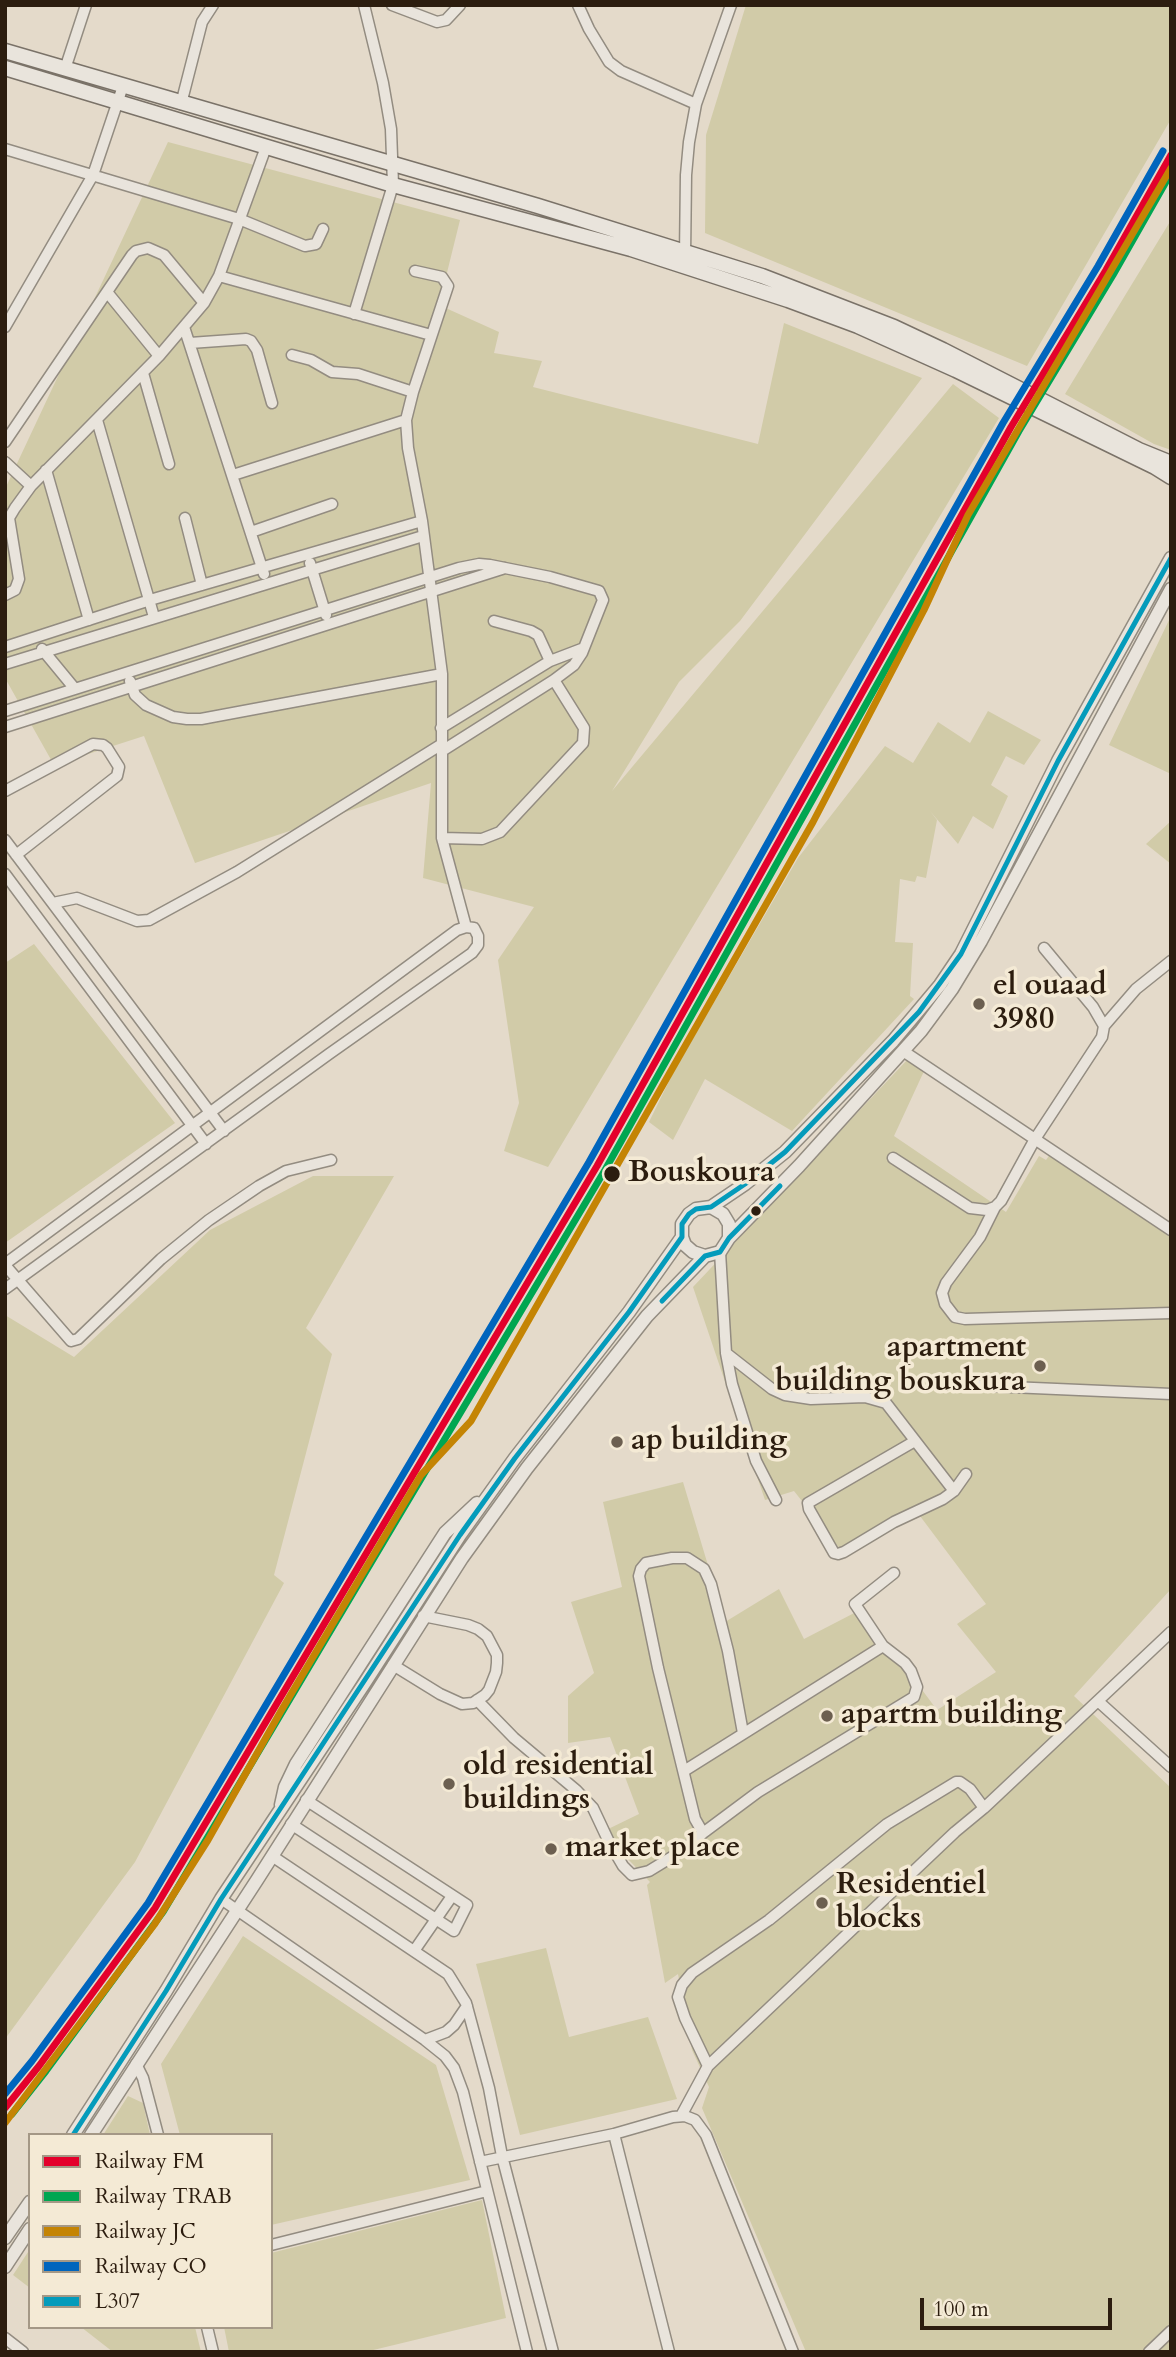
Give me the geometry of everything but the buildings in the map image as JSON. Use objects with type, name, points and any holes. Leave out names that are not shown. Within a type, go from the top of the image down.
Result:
[{"type":"main road","points":[[5,51],[181,104],[394,163],[685,258],[846,321],[956,370],[1007,389],[1136,454],[1171,477]]},
{"type":"main road","points":[[5,68],[393,185],[631,248],[685,258]]},
{"type":"main road","points":[[1136,454],[1171,463]]},
{"type":"street","points":[[65,69],[86,5]]},
{"type":"street","points":[[181,104],[202,22],[214,5]]},
{"type":"street","points":[[354,314],[393,185],[394,163],[383,83],[365,5]]},
{"type":"street","points":[[391,5],[437,22],[446,20],[460,5]]},
{"type":"street","points":[[578,5],[609,62],[621,71],[696,104]]},
{"type":"street","points":[[685,258],[687,164],[696,104],[731,5]]},
{"type":"street","points":[[5,327],[93,174],[123,86]]},
{"type":"street","points":[[5,595],[15,590],[19,579],[7,516],[31,486],[159,356],[204,303],[219,276],[266,147]]},
{"type":"street","points":[[5,149],[239,219],[309,246],[318,241],[323,229]]},
{"type":"street","points":[[5,442],[132,255],[148,248],[164,255],[204,303]]},
{"type":"street","points":[[415,271],[442,277],[448,286],[412,393],[406,420],[442,674],[442,838],[466,927]]},
{"type":"street","points":[[219,276],[431,335]]},
{"type":"street","points":[[107,292],[159,356]]},
{"type":"street","points":[[184,327],[267,583]]},
{"type":"street","points":[[190,344],[240,339],[251,341],[257,350],[272,403]]},
{"type":"street","points":[[292,355],[310,360],[332,373],[358,374],[412,393]]},
{"type":"street","points":[[143,373],[169,464]]},
{"type":"street","points":[[97,420],[154,617]]},
{"type":"street","points":[[233,475],[406,420]]},
{"type":"street","points":[[5,462],[31,486]]},
{"type":"street","points":[[47,470],[89,620]]},
{"type":"street","points":[[251,532],[332,504]]},
{"type":"street","points":[[184,518],[202,585]]},
{"type":"street","points":[[5,647],[150,600],[422,521]]},
{"type":"street","points":[[5,664],[423,536]]},
{"type":"street","points":[[307,554],[328,623]]},
{"type":"street","points":[[710,1208],[785,1152],[893,1041],[919,1012],[954,965],[980,919],[1058,761],[1171,558]]},
{"type":"street","points":[[5,711],[429,576],[479,564],[550,577],[599,591],[603,600],[584,648],[574,665],[554,680],[237,872],[149,920],[137,921],[78,898],[53,903]]},
{"type":"street","points":[[5,727],[505,568]]},
{"type":"street","points":[[776,1500],[750,1445],[732,1384],[726,1353],[720,1252],[729,1238],[790,1176],[903,1051],[939,1006],[981,941],[1171,589]]},
{"type":"street","points":[[494,621],[538,635],[551,661]]},
{"type":"street","points":[[38,636],[43,652],[75,689]]},
{"type":"street","points":[[441,728],[551,661],[584,648]]},
{"type":"street","points":[[127,672],[135,695],[146,705],[173,718],[187,719],[201,719],[442,674]]},
{"type":"street","points":[[442,838],[482,839],[500,832],[583,743],[584,728],[554,680]]},
{"type":"street","points":[[5,791],[93,744],[107,748],[120,767],[117,776],[16,855]]},
{"type":"street","points":[[5,840],[223,1131]]},
{"type":"street","points":[[26,868],[7,879],[206,1144]]},
{"type":"street","points":[[47,930],[64,918]]},
{"type":"street","points":[[5,1289],[17,1280],[206,1144],[329,1054],[472,953],[478,945],[474,928],[457,930],[5,1264],[17,1280],[67,1338],[71,1341],[78,1339],[161,1259],[209,1220],[286,1171],[331,1160]]},
{"type":"street","points":[[1044,948],[1093,1007],[1104,1026]]},
{"type":"street","points":[[893,1158],[971,1208],[987,1210],[995,1206],[1001,1201],[1035,1139],[1102,1037],[1104,1026],[1136,989],[1171,961]]},
{"type":"street","points":[[315,1035],[329,1054]]},
{"type":"street","points":[[903,1051],[1171,1230]]},
{"type":"street","points":[[995,1206],[980,1237],[946,1283],[942,1293],[949,1312],[955,1317],[965,1320],[1171,1312]]},
{"type":"street","points":[[705,1256],[693,1252],[685,1245],[682,1224],[689,1214],[702,1207],[723,1214],[729,1224],[729,1238]]},
{"type":"street","points":[[75,2133],[221,1899],[280,1812],[285,1787],[296,1764],[441,1538],[457,1519],[491,1492],[629,1312],[682,1237]]},
{"type":"street","points":[[92,2133],[272,1856],[423,1616],[463,1558],[544,1447],[647,1316],[705,1256],[720,1252]]},
{"type":"street","points":[[726,1353],[772,1389],[785,1395],[811,1399],[881,1399],[895,1413],[954,1491]]},
{"type":"street","points":[[942,1384],[1171,1394]]},
{"type":"street","points":[[915,1441],[808,1503],[834,1553],[844,1552],[894,1522],[943,1499],[954,1491],[965,1474]]},
{"type":"street","points":[[703,1833],[695,1819],[658,1668],[639,1576],[646,1563],[687,1558],[704,1569],[711,1584],[721,1623],[743,1733]]},
{"type":"street","points":[[477,1700],[514,1738],[576,1790],[593,1808],[608,1842],[632,1875],[649,1871],[685,1849],[758,1792],[914,1697],[917,1687],[911,1671],[883,1646],[855,1604],[894,1573]]},
{"type":"street","points":[[393,1665],[453,1701],[467,1704],[489,1690],[496,1672],[497,1655],[493,1645],[478,1629],[423,1616]]},
{"type":"street","points":[[681,2116],[708,2066],[947,1839],[1099,1702],[1171,1632]]},
{"type":"street","points":[[684,1771],[883,1646]]},
{"type":"street","points":[[1099,1702],[1171,1767]]},
{"type":"street","points":[[708,2066],[678,1997],[679,1990],[692,1973],[769,1920],[887,1824],[952,1784],[964,1784],[984,1808]]},
{"type":"street","points":[[291,1825],[454,1931],[467,1905],[306,1800]]},
{"type":"street","points":[[272,1856],[448,1974],[467,2006],[489,2088],[502,2156],[553,2352]]},
{"type":"street","points":[[414,1951],[452,1896]]},
{"type":"street","points":[[221,1899],[425,2040],[445,2056],[454,2068],[463,2092],[527,2352]]},
{"type":"street","points":[[425,2040],[446,2032],[467,2006]]},
{"type":"street","points":[[136,2064],[143,2078],[157,2133]]},
{"type":"street","points":[[480,2162],[614,2134],[665,2119],[681,2116],[695,2120],[706,2136],[793,2352]]},
{"type":"street","points":[[614,2134],[669,2352]]},
{"type":"street","points":[[273,2244],[487,2191]]},
{"type":"street","points":[[5,2238],[28,2205]]},
{"type":"street","points":[[5,2267],[28,2232]]},
{"type":"street","points":[[207,2329],[213,2352]]},
{"type":"street","points":[[1149,2352],[1171,2331]]},
{"type":"street","points":[[5,2338],[23,2352]]},
{"type":"shaded area","points":[[746,5],[1171,5],[1171,119],[1027,366],[705,233],[706,135]]},
{"type":"shaded area","points":[[168,142],[460,220],[439,305],[499,332],[494,353],[542,361],[533,387],[758,444],[784,323],[922,378],[740,621],[679,682],[612,791],[953,384],[999,418],[548,1167],[504,1151],[519,1103],[498,960],[534,907],[423,878],[431,783],[195,863],[144,736],[54,765],[5,678],[5,489]]},
{"type":"shaded area","points":[[1171,220],[1171,450],[1154,444],[1065,394]]},
{"type":"shaded area","points":[[1171,616],[1171,774],[1109,745]]},
{"type":"shaded area","points":[[988,711],[1041,740],[1024,765],[1006,756],[991,785],[1008,796],[993,829],[973,816],[958,844],[930,811],[937,820],[926,878],[917,876],[915,882],[900,879],[895,942],[913,943],[910,996],[914,999],[792,1131],[705,1079],[673,1140],[649,1122],[673,1073],[798,858],[885,746],[913,763],[938,722],[970,743]]},
{"type":"shaded area","points":[[1171,821],[1171,864],[1146,844]]},
{"type":"shaded area","points":[[34,944],[175,1123],[5,1243],[5,963]]},
{"type":"shaded area","points":[[908,1059],[925,1069],[894,1136],[1006,1212],[1039,1156],[1046,1160],[1053,1150],[1171,1237],[1171,1589],[1074,1696],[1171,1788],[1171,2352],[806,2352],[702,2108],[709,2087],[692,2050],[678,1974],[665,1983],[647,1885],[650,1882],[602,1832],[639,1814],[610,1737],[568,1743],[568,1696],[594,1673],[571,1602],[622,1587],[603,1502],[683,1482],[725,1622],[779,1589],[804,1639],[862,1609],[937,1710],[996,1672],[957,1624],[986,1604],[917,1512],[844,1554],[794,1491],[765,1500],[693,1287]]},
{"type":"shaded area","points":[[313,1176],[394,1176],[306,1328],[332,1354],[274,1575],[284,1583],[135,1862],[5,2039],[5,1315],[74,1357],[210,1230]]},
{"type":"shaded area","points":[[243,1936],[436,2065],[470,2180],[273,2225],[273,2133],[179,2133],[161,2064]]},
{"type":"shaded area","points":[[546,1948],[569,2037],[648,2017],[677,2099],[520,2135],[476,1964]]},
{"type":"shaded area","points":[[128,2096],[143,2103],[150,2133],[104,2133]]},
{"type":"shaded area","points":[[482,2200],[506,2318],[365,2352],[229,2352],[224,2329],[273,2329],[273,2252]]},
{"type":"shaded area","points":[[28,2252],[28,2286],[13,2275]]},
{"type":"shaded area","points":[[84,2329],[195,2329],[201,2352],[113,2352]]},
{"type":"rail line","name":"CO","points":[[5,2094],[148,1903],[589,1162],[1003,423],[1098,266],[1163,151]]},
{"type":"rail line","name":"FM","points":[[5,2108],[155,1908],[597,1166],[1011,427],[1106,270],[1171,155]]},
{"type":"rail line","name":"JC","points":[[5,2123],[154,1925],[208,1840],[421,1475],[471,1421],[813,822],[924,610],[968,515],[1171,168]]},
{"type":"rail line","name":"TRAB","points":[[12,2114],[163,1912],[605,1170],[1019,431],[1171,173]]},
{"type":"transit line","name":"L307","points":[[74,2133],[166,1991],[221,1899],[460,1535],[515,1458],[629,1312],[682,1237],[682,1224],[689,1214],[696,1209],[711,1207],[785,1152],[919,1012],[961,954],[1058,761],[1171,558]]},
{"type":"transit line","name":"L307","points":[[662,1301],[705,1256],[720,1252],[729,1238],[780,1186]]},
{"type":"place","name":"el ouaad 3980","points":[[979,1004]]},
{"type":"place","name":"Bouskoura","points":[[612,1174]]},
{"type":"place","name":"apartment building bouskura","points":[[1040,1366]]},
{"type":"place","name":"ap building","points":[[617,1442]]},
{"type":"place","name":"apartm building","points":[[827,1716]]},
{"type":"place","name":"old residential buildings","points":[[449,1784]]},
{"type":"place","name":"market place","points":[[551,1849]]},
{"type":"place","name":"Residentiel blocks","points":[[822,1903]]}]
